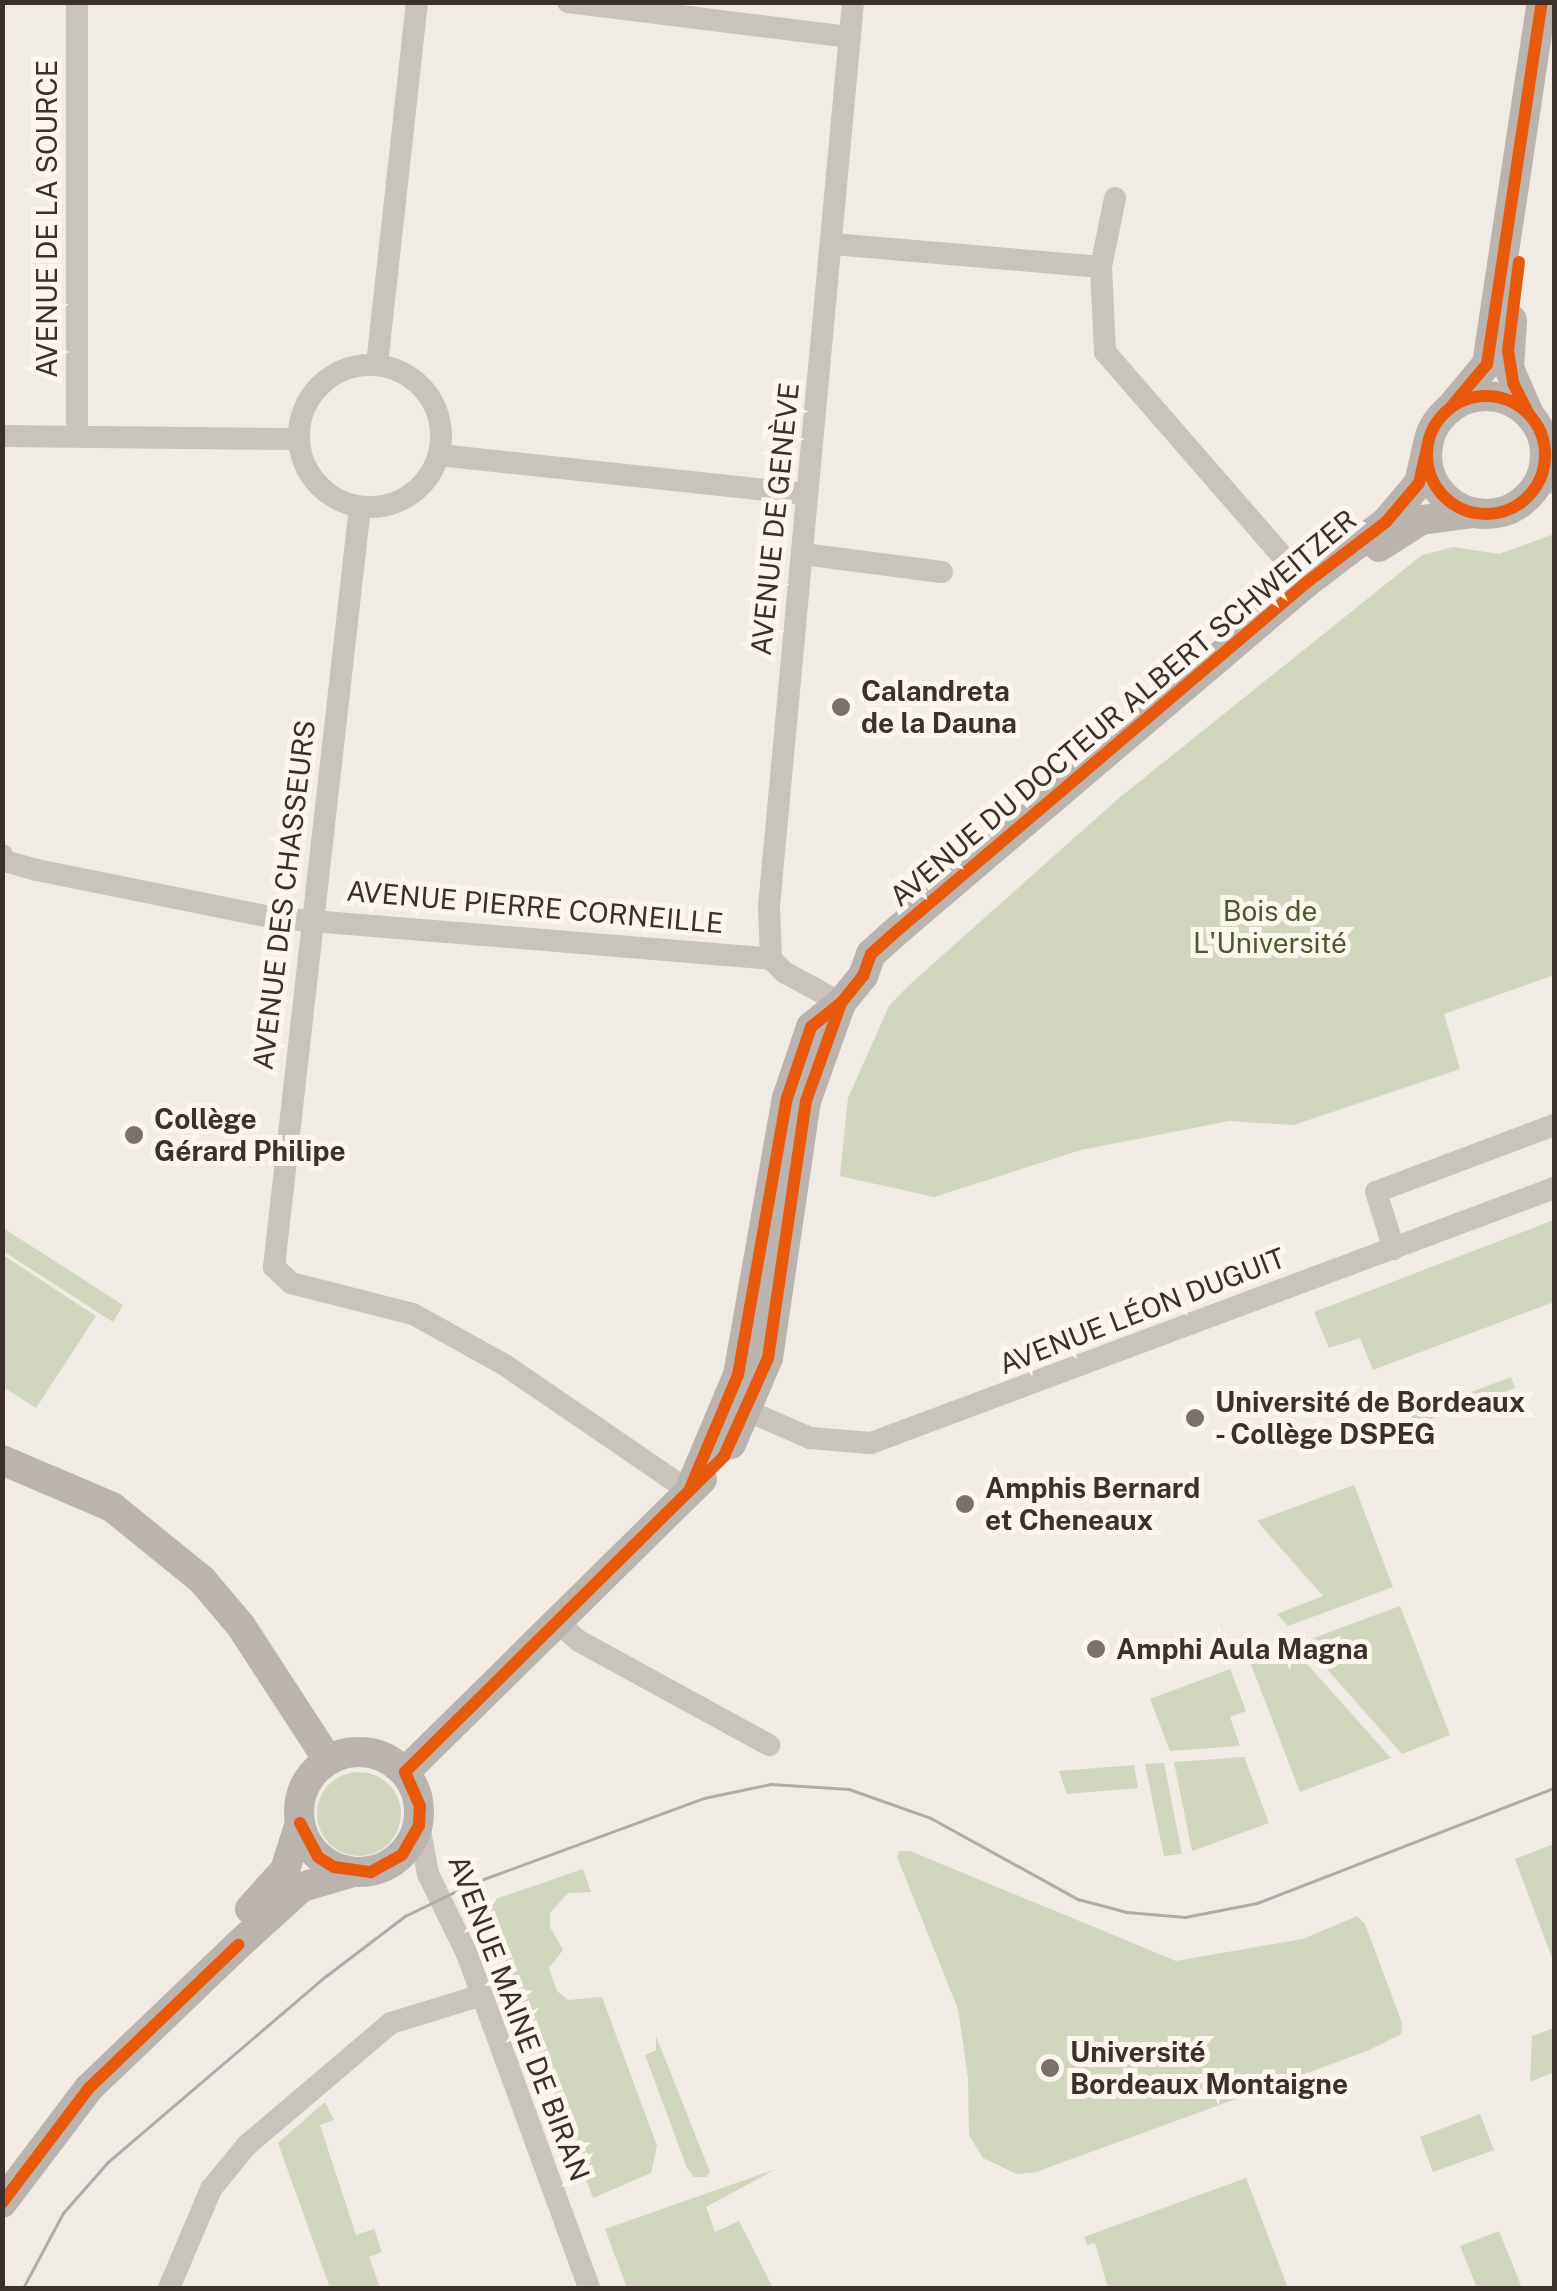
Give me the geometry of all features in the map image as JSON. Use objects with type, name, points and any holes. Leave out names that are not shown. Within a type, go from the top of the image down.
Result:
[{"type":"main road","points":[[1542,2],[1487,364],[1432,431],[1427,447],[1432,481],[1442,496],[1472,513],[1489,515],[1521,504],[1548,480],[1545,443],[1513,383],[1508,350],[1540,87],[1554,10]]},
{"type":"main road","points":[[1452,407],[1470,398],[1491,396],[1511,401],[1528,412]]},
{"type":"main road","name":"AVENUE DU DOCTEUR ALBERT SCHWEITZER","points":[[689,1491],[738,1375],[797,1061],[811,1028],[863,976],[871,954],[881,944],[1406,500],[1419,483],[1427,447]]},
{"type":"main road","name":"AVENUE DU DOCTEUR ALBERT SCHWEITZER","points":[[863,976],[886,968],[1089,786],[1332,582],[1421,520],[1472,513]]},
{"type":"main road","name":"AVENUE DU DOCTEUR ALBERT SCHWEITZER","points":[[404,1772],[724,1456],[748,1410],[768,1358],[806,1101],[841,1002]]},
{"type":"main road","points":[[2,1460],[112,1507],[202,1580],[241,1626],[328,1760]]},
{"type":"main road","points":[[2,2173],[42,2120],[116,2039],[274,1884],[291,1857],[304,1788],[328,1760],[358,1752],[376,1754],[404,1772],[415,1788],[419,1825],[412,1842],[388,1866],[302,1887],[89,2088],[2,2203]]},
{"type":"main road","points":[[300,1822],[318,1856],[353,1872]]},
{"type":"street","name":"AVENUE DE LA SOURCE","points":[[77,2],[78,436]]},
{"type":"street","points":[[377,364],[416,2]]},
{"type":"street","points":[[568,2],[850,37]]},
{"type":"street","name":"AVENUE DE GENÈVE","points":[[771,959],[769,906],[853,2]]},
{"type":"street","points":[[1115,198],[1101,267],[1105,352],[1306,583]]},
{"type":"street","points":[[833,244],[1101,267]]},
{"type":"street","points":[[377,364],[412,378],[429,396],[442,431],[439,456],[430,475],[412,494],[385,506],[360,507],[337,500],[317,485],[303,464],[298,439],[302,410],[316,389],[352,366],[377,364]]},
{"type":"street","points":[[2,436],[298,439]]},
{"type":"street","points":[[439,456],[806,494]]},
{"type":"street","name":"AVENUE DES CHASSEURS","points":[[360,507],[273,1247],[274,1267],[290,1283],[413,1314],[505,1365],[689,1491]]},
{"type":"street","points":[[802,554],[942,572]]},
{"type":"street","name":"AVENUE PIERRE CORNEILLE","points":[[2,856],[6,861],[37,870],[276,918],[771,959]]},
{"type":"street","points":[[771,959],[784,972],[841,1002]]},
{"type":"street","points":[[1394,1249],[1376,1192],[1554,1125]]},
{"type":"street","name":"AVENUE LÉON DUGUIT","points":[[748,1410],[810,1438],[871,1444],[1554,1188]]},
{"type":"street","points":[[557,1622],[578,1641],[769,1745]]},
{"type":"street","name":"AVENUE MAINE DE BIRAN","points":[[419,1825],[428,1874],[467,1954],[479,1996],[589,2288]]},
{"type":"street","points":[[169,2288],[211,2188],[246,2145],[391,2023],[479,1996]]},
{"type":"green space","name":"Bois de L'Université","points":[[1554,534],[1554,975],[1444,1014],[1460,1069],[1294,1125],[1229,1121],[1081,1150],[934,1197],[840,1176],[848,1098],[889,1006],[907,987],[1119,798],[1422,555],[1454,547],[1499,554]]},
{"type":"green space","points":[[1554,1220],[1554,1302],[1373,1370],[1360,1338],[1329,1348],[1314,1312]]},
{"type":"green space","points":[[3,1228],[123,1305],[113,1322],[3,1251]]},
{"type":"green space","points":[[3,1255],[96,1316],[36,1408],[3,1387]]},
{"type":"green space","points":[[1511,1377],[1515,1388],[1415,1425],[1411,1415]]},
{"type":"green space","points":[[1354,1485],[1393,1587],[1288,1626],[1277,1614],[1323,1596],[1257,1521]]},
{"type":"green space","points":[[1400,1606],[1450,1735],[1402,1754],[1303,1642]]},
{"type":"green space","points":[[1292,1647],[1391,1758],[1300,1792],[1250,1662]]},
{"type":"green space","points":[[1230,1669],[1246,1711],[1230,1717],[1240,1746],[1170,1751],[1150,1699]]},
{"type":"green space","points":[[1244,1757],[1269,1823],[1192,1851],[1174,1762]]},
{"type":"green space","points":[[1164,1763],[1182,1854],[1164,1856],[1145,1764]]},
{"type":"green space","points":[[1134,1765],[1138,1788],[1067,1794],[1059,1771]]},
{"type":"green space","points":[[359,1772],[375,1775],[389,1784],[398,1798],[398,1830],[389,1844],[375,1853],[359,1856],[343,1853],[329,1844],[320,1830],[317,1814],[320,1798],[329,1784],[343,1775]]},
{"type":"green space","points":[[1554,1844],[1554,1963],[1515,1859]]},
{"type":"green space","points":[[899,1851],[910,1851],[1176,1961],[1303,1939],[1357,1916],[1365,1924],[1402,2023],[1401,2034],[1367,2051],[1036,2172],[1017,2174],[983,2158],[969,2135],[968,2078],[958,2009],[897,1857]]},
{"type":"green space","points":[[583,1869],[591,1892],[568,1893],[550,1913],[550,1927],[563,1950],[549,1968],[557,1991],[568,2000],[602,1997],[657,2146],[651,2173],[593,2198],[484,1903]]},
{"type":"green space","points":[[1554,2028],[1554,2072],[1530,2082],[1532,2036]]},
{"type":"green space","points":[[656,2036],[710,2172],[706,2177],[694,2177],[687,2168],[645,2055],[656,2050]]},
{"type":"green space","points":[[325,2102],[334,2120],[320,2125],[356,2235],[374,2229],[382,2252],[369,2257],[380,2288],[330,2288],[278,2143]]},
{"type":"green space","points":[[1480,2114],[1494,2150],[1433,2172],[1420,2137]]},
{"type":"green space","points":[[776,2169],[706,2207],[715,2232],[739,2221],[773,2288],[627,2288],[605,2229]]},
{"type":"green space","points":[[1246,2178],[1288,2288],[1108,2288],[1095,2243],[1087,2245],[1084,2237]]},
{"type":"green space","points":[[1499,2231],[1522,2288],[1477,2288],[1460,2246]]},
{"type":"tram line","points":[[23,2288],[63,2213],[108,2162],[326,1976],[405,1916],[473,1883],[704,1798],[771,1784],[849,1789],[931,1818],[1078,1899],[1127,1912],[1185,1917],[1257,1903],[1554,1788]]},
{"type":"cycle path","points":[[1451,407],[1487,364],[1542,2]]},
{"type":"cycle path","points":[[1519,262],[1508,350],[1513,383],[1528,412]]},
{"type":"cycle path","points":[[1486,396],[1509,400],[1528,413],[1541,432],[1545,455],[1541,478],[1528,497],[1509,510],[1486,514],[1463,510],[1444,497],[1431,478],[1427,455],[1431,432],[1444,413],[1463,400],[1486,396]]},
{"type":"cycle path","points":[[689,1491],[738,1375],[787,1098],[811,1027],[841,1003],[863,976],[871,954],[892,935],[1306,583],[1386,522],[1419,483],[1427,447]]},
{"type":"cycle path","points":[[300,1823],[318,1857],[334,1867],[371,1872],[402,1855],[419,1825],[420,1806],[405,1772],[724,1456],[768,1358],[806,1101],[841,1003]]},
{"type":"cycle path","points":[[2,2203],[89,2088],[238,1945]]},
{"type":"place","name":"Calandreta de la Dauna","points":[[841,707]]},
{"type":"place","name":"Collège Gérard Philipe","points":[[134,1135]]},
{"type":"place","name":"Université de Bordeaux - Collège DSPEG","points":[[1195,1418]]},
{"type":"place","name":"Amphis Bernard et Cheneaux","points":[[965,1504]]},
{"type":"place","name":"Amphi Aula Magna","points":[[1096,1649]]},
{"type":"place","name":"Université Bordeaux Montaigne","points":[[1050,2068]]}]
